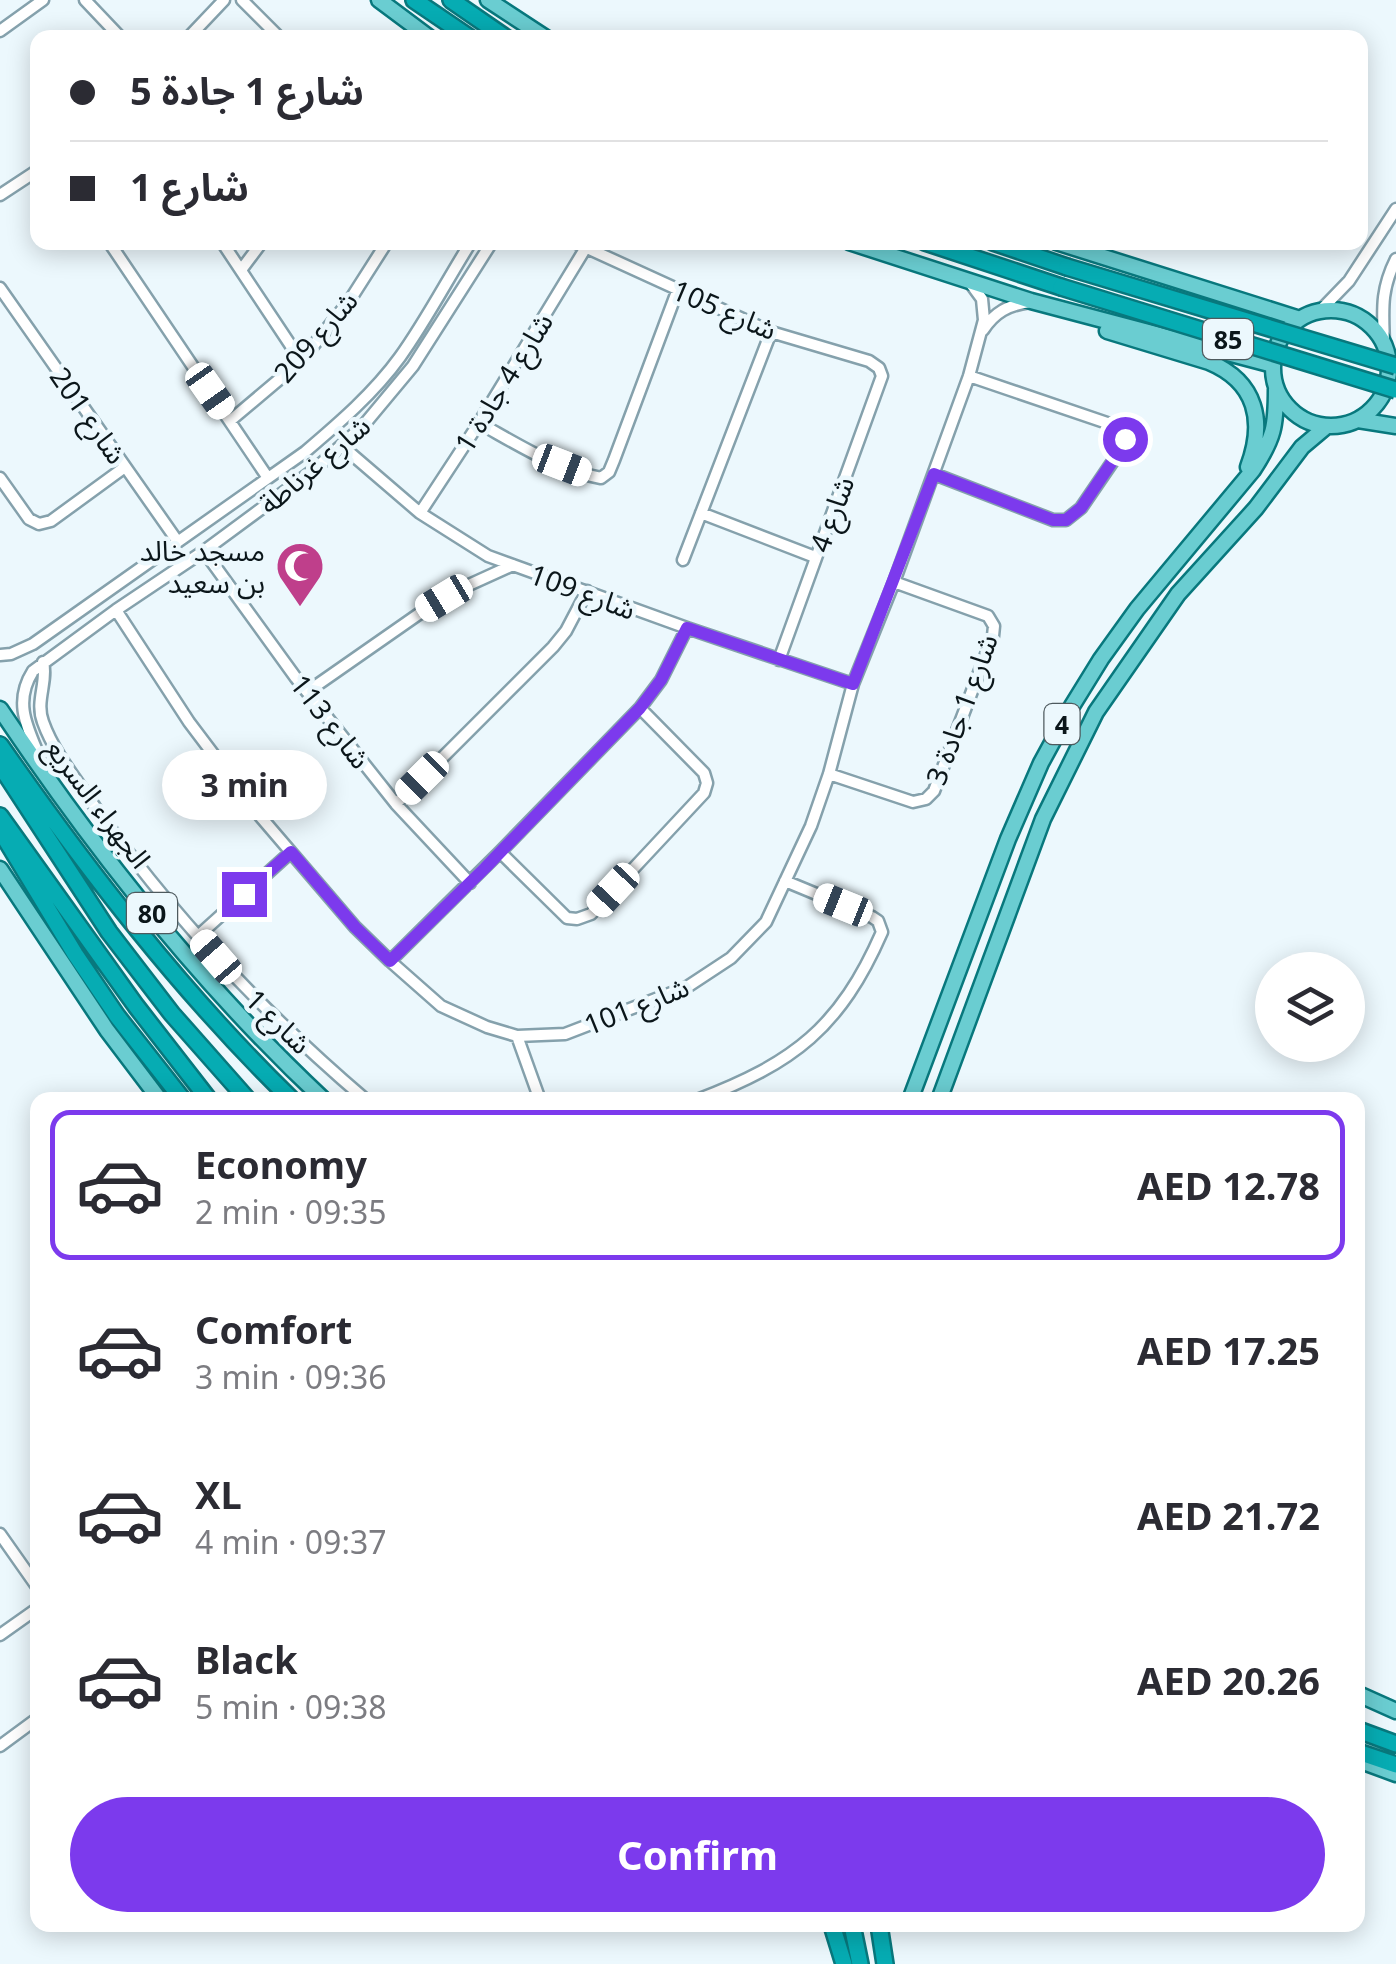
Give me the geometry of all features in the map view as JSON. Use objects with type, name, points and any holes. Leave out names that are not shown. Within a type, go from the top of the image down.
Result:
[{"type":"highway","points":[[414,0],[458,30]]},
{"type":"highway","points":[[451,0],[494,30]]},
{"type":"highway","name":"85","points":[[949,250],[1396,390]]},
{"type":"highway","name":"85","points":[[1017,250],[1396,366]]},
{"type":"highway","points":[[0,745],[142,935],[209,1015],[284,1092]]},
{"type":"highway","name":"الجهراء السريع","points":[[0,765],[109,932],[172,1014],[241,1092]]},
{"type":"highway","name":"80","points":[[0,816],[203,1092]]},
{"type":"highway","points":[[0,830],[75,954],[177,1092]]},
{"type":"highway","points":[[1365,1733],[1396,1744]]},
{"type":"highway","points":[[1365,1755],[1396,1766]]},
{"type":"highway","points":[[834,1932],[844,1964]]},
{"type":"highway","points":[[842,1932],[844,1964]]},
{"type":"highway","points":[[853,1932],[860,1964]]},
{"type":"highway","points":[[881,1932],[889,1964]]},
{"type":"highway","points":[[887,1932],[889,1964]]},
{"type":"main road","points":[[379,0],[419,30]]},
{"type":"main road","points":[[488,0],[534,30]]},
{"type":"main road","points":[[873,250],[1031,302],[1273,364],[1281,338],[1300,319],[1333,310],[1354,315],[1372,327],[1388,351],[1386,387],[1378,403],[1358,420],[1343,425],[1306,421],[1293,413],[1276,388]]},
{"type":"main road","points":[[1081,250],[1300,319]]},
{"type":"main road","points":[[1092,318],[1111,333],[1209,362],[1238,380],[1252,402],[1257,430],[1252,458],[1237,489]]},
{"type":"main road","name":"4","points":[[911,1092],[1008,839],[1072,706],[1137,609],[1267,449],[1276,426],[1273,364]]},
{"type":"main road","points":[[1358,420],[1396,426]]},
{"type":"main road","name":"4","points":[[944,1092],[1043,818],[1096,712],[1178,594],[1256,508],[1302,447],[1327,426]]},
{"type":"main road","name":"الجهراء السريع","points":[[0,709],[49,782],[134,892],[202,972],[316,1092]]},
{"type":"main road","points":[[0,870],[107,1030],[154,1092]]},
{"type":"main road","points":[[1365,1697],[1396,1711]]},
{"type":"main road","points":[[1365,1763],[1396,1774]]},
{"type":"street","points":[[0,31],[43,0]]},
{"type":"street","points":[[85,0],[113,30]]},
{"type":"street","points":[[196,30],[224,0]]},
{"type":"street","points":[[242,0],[272,30]]},
{"type":"street","points":[[0,195],[30,175]]},
{"type":"street","points":[[1319,312],[1349,281],[1396,209]]},
{"type":"street","points":[[114,250],[268,478]]},
{"type":"street","points":[[227,250],[301,362]]},
{"type":"street","points":[[240,270],[256,250]]},
{"type":"street","name":"شارع 209","points":[[231,420],[301,362],[350,300],[382,250]]},
{"type":"street","name":"شارع غرناطة","points":[[0,655],[33,644],[305,452],[370,392],[400,357],[466,250]]},
{"type":"street","name":"شارع غرناطة","points":[[49,782],[26,722],[22,700],[30,675],[342,446],[400,384],[487,250]]},
{"type":"street","name":"شارع 4 جادة 1","points":[[420,514],[478,423],[578,250]]},
{"type":"street","name":"شارع 105","points":[[589,250],[771,332],[870,361],[878,368]]},
{"type":"street","points":[[1388,351],[1382,297],[1396,259]]},
{"type":"street","name":"شارع 101","points":[[116,610],[189,722],[260,816],[355,927],[390,961],[442,1006],[488,1027],[517,1036],[564,1034],[687,986],[731,958],[766,922],[811,826],[853,684],[969,376],[984,310],[970,283]]},
{"type":"street","name":"شارع 201","points":[[0,288],[178,542]]},
{"type":"street","points":[[478,423],[536,454],[588,475],[606,475],[678,289]]},
{"type":"street","points":[[980,336],[1003,309],[1031,302]]},
{"type":"street","points":[[683,560],[771,332]]},
{"type":"street","name":"شارع 4","points":[[780,660],[882,376],[878,368]]},
{"type":"street","points":[[387,373],[391,382],[400,384]]},
{"type":"street","points":[[934,474],[1053,520],[1066,520],[1081,508],[1124,444],[1124,434],[1116,426],[969,376]]},
{"type":"street","points":[[370,392],[381,395],[382,405]]},
{"type":"street","name":"شارع 109","points":[[342,446],[420,514],[488,556],[853,684]]},
{"type":"street","points":[[0,478],[29,519],[39,524],[50,521],[125,467]]},
{"type":"street","points":[[701,514],[815,557]]},
{"type":"street","name":"شارع 113","points":[[204,550],[307,692],[396,804],[470,883]]},
{"type":"street","points":[[307,692],[426,609],[513,566]]},
{"type":"street","name":"شارع 1 جادة 3","points":[[829,774],[913,802],[926,799],[934,791],[993,636],[994,626],[988,616],[894,582]]},
{"type":"street","points":[[396,804],[553,647],[587,591]]},
{"type":"street","points":[[390,961],[640,708],[661,680],[687,628]]},
{"type":"street","points":[[33,644],[34,654],[43,662]]},
{"type":"street","name":"شارع 1","points":[[43,662],[45,672],[38,708],[51,741],[151,883],[235,978],[357,1092]]},
{"type":"street","points":[[500,852],[567,918],[576,920],[590,914],[707,786],[704,772],[640,708]]},
{"type":"street","points":[[198,936],[291,852]]},
{"type":"street","points":[[717,1092],[750,1079],[809,1040],[843,1006],[882,932],[872,917],[785,881]]},
{"type":"street","points":[[517,1036],[537,1092]]},
{"type":"street","points":[[0,1534],[30,1577]]},
{"type":"street","points":[[0,1635],[30,1614]]},
{"type":"street","points":[[0,1746],[30,1724]]},
{"type":"place","name":"مسجد خالد بن سعيد","points":[[300,608]]},
{"type":"route","points":[[244,894],[291,852],[355,927],[390,961],[640,708],[654,692],[687,628],[853,684],[934,474],[1053,520],[1066,520],[1081,508],[1125,439]]}]
